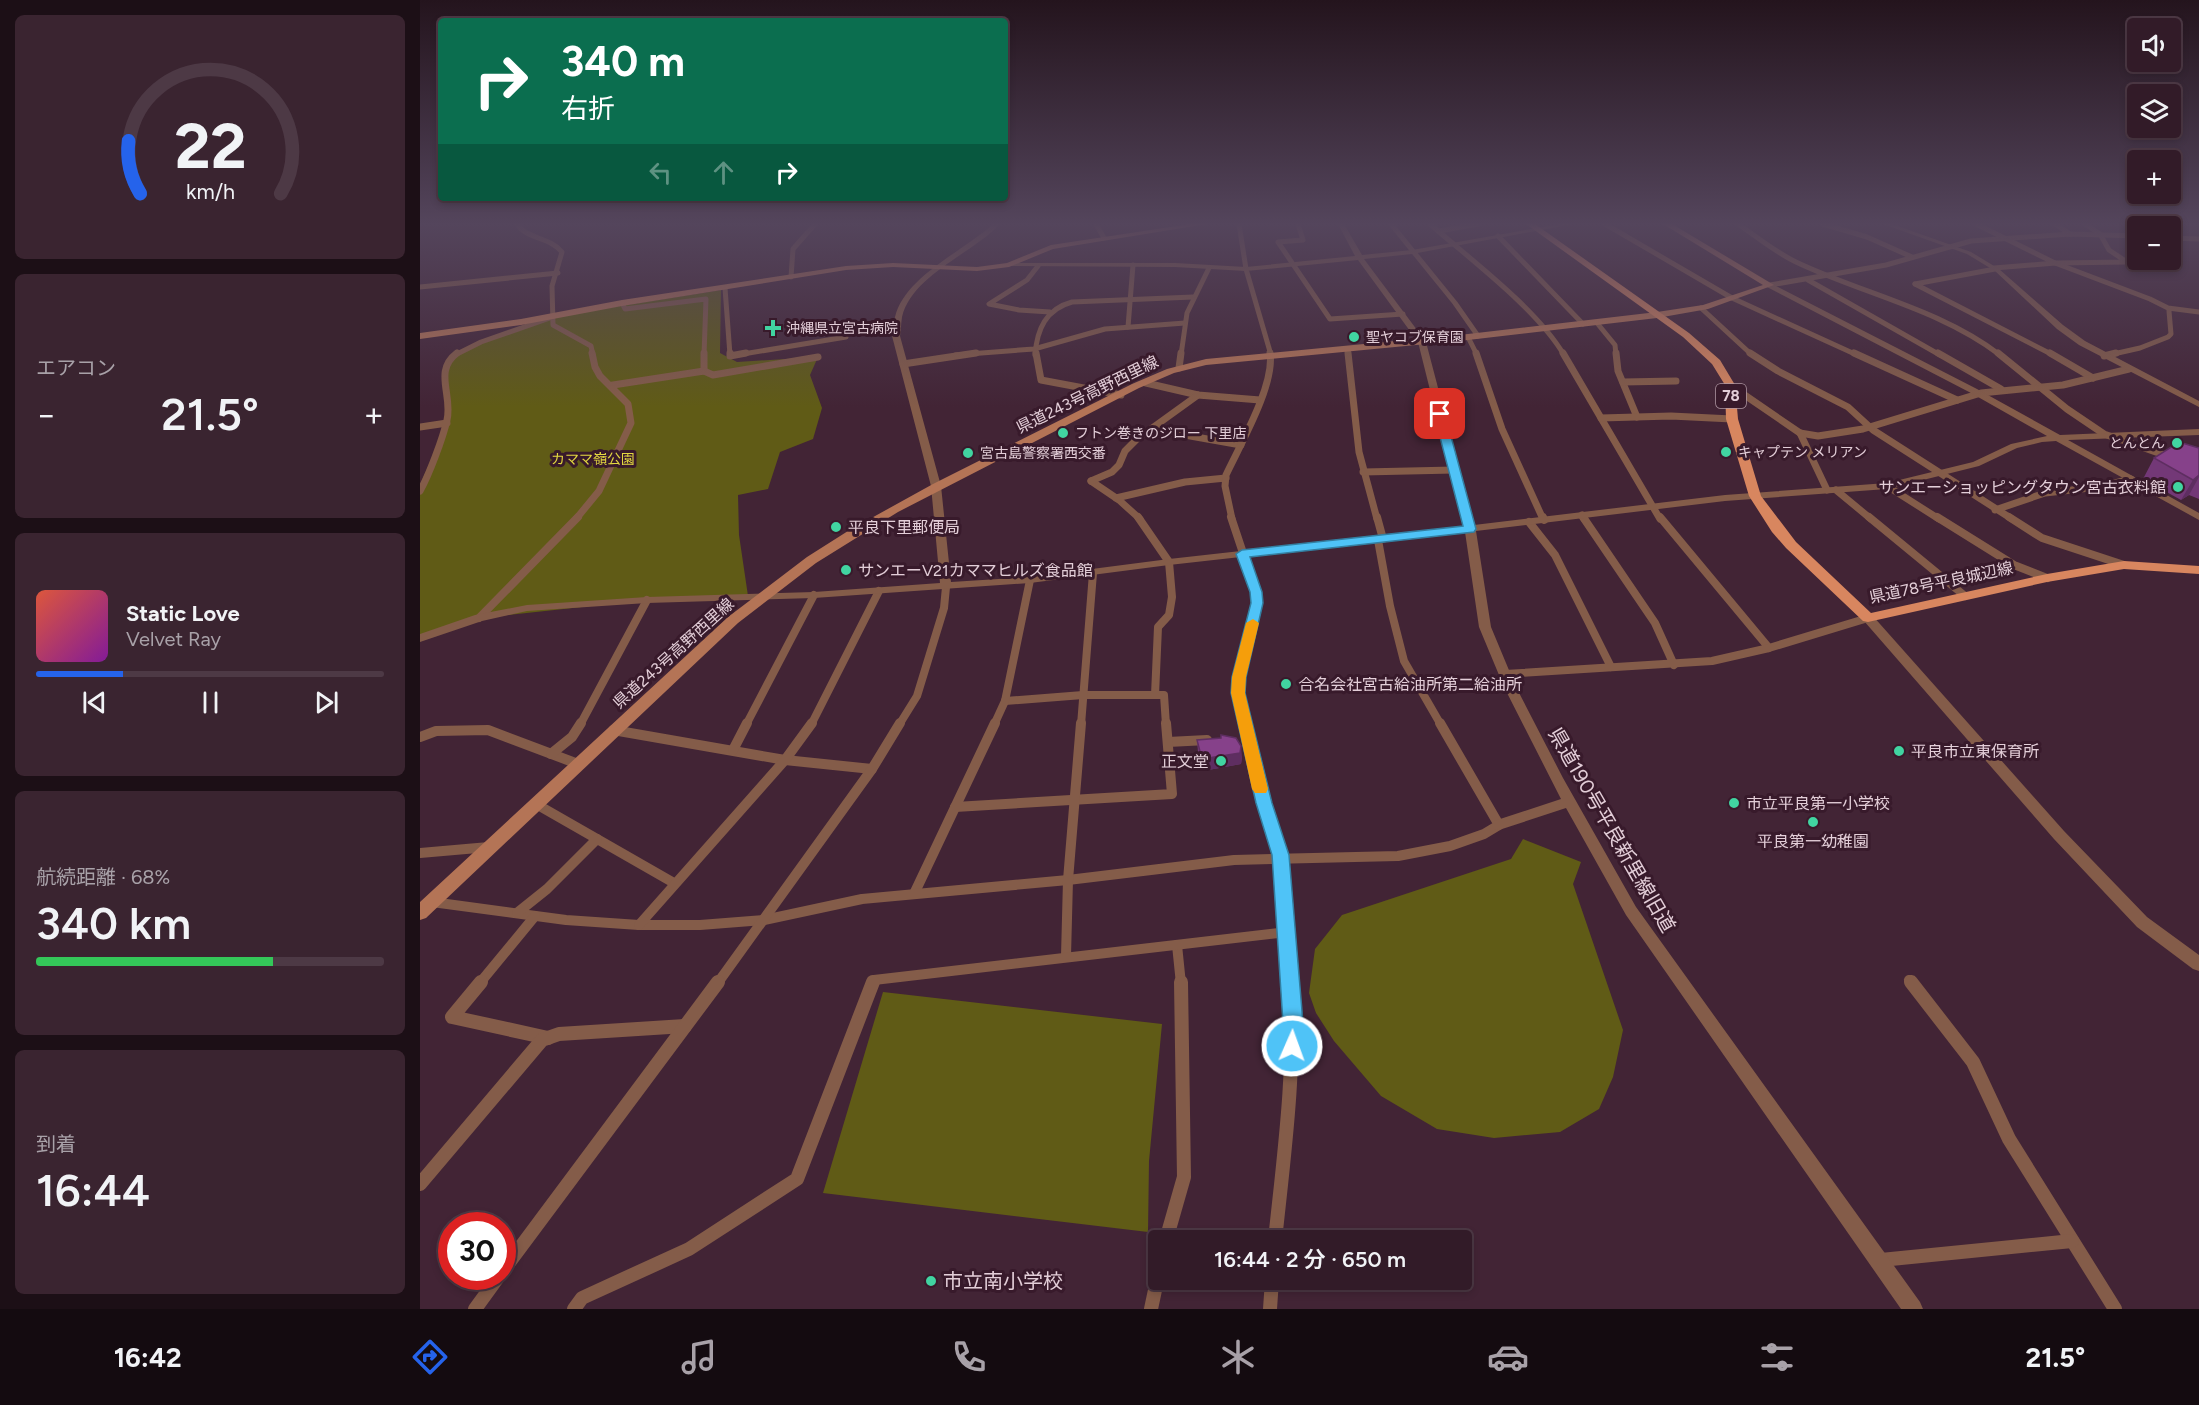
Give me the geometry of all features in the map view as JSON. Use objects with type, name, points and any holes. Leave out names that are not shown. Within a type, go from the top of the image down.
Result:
[{"type":"main road","points":[[420,336],[742,285]]},
{"type":"main road","name":"県道78号平良城辺線","points":[[1615,285],[1686,335],[1716,362],[1730,385],[1732,419],[1755,496],[1791,545],[1868,618],[2047,578],[2124,564],[2199,570]]},
{"type":"main road","name":"県道243号高野西里線","points":[[420,913],[613,730],[760,596],[815,555],[881,515],[936,486],[1146,383],[1179,368],[1206,362],[1473,337],[1657,315],[1701,308],[1770,285]]},
{"type":"street","points":[[420,287],[439,285]]},
{"type":"street","points":[[479,618],[583,512],[599,491],[632,423],[630,405],[595,368],[591,346],[553,325],[555,316],[551,300],[552,285]]},
{"type":"street","points":[[516,1253],[764,920],[872,769],[917,696],[944,608],[946,588],[936,486],[896,336],[898,310],[920,285]]},
{"type":"street","points":[[1019,285],[989,304],[1019,310],[1050,312]]},
{"type":"street","points":[[1128,327],[1131,285]]},
{"type":"street","points":[[1179,368],[1185,323],[1192,297],[1199,285]]},
{"type":"street","points":[[1251,285],[1271,356],[1270,372],[1241,445],[1229,466],[1226,478],[1233,525],[1256,592],[1257,603],[1239,677],[1238,693],[1247,737],[1280,857],[1287,932],[1293,1023],[1286,1136],[1276,1230]]},
{"type":"street","points":[[1307,285],[1330,319],[1403,314]]},
{"type":"street","points":[[1381,285],[1422,342]]},
{"type":"street","points":[[1440,285],[1455,303],[1473,337],[1503,429],[1544,520]]},
{"type":"street","points":[[1499,285],[1545,329],[1562,349],[1653,507],[1673,536],[1769,648]]},
{"type":"street","points":[[1546,285],[1584,324]]},
{"type":"street","points":[[1710,285],[1732,298],[1957,400]]},
{"type":"street","points":[[1770,285],[1978,394],[2199,517]]},
{"type":"street","points":[[1817,285],[2001,389]]},
{"type":"street","points":[[1854,285],[1961,329],[1998,352],[2041,388],[2105,435],[2182,461]]},
{"type":"street","points":[[1917,285],[2022,337],[2093,378]]},
{"type":"street","points":[[2014,285],[2060,327],[2104,356],[2199,404]]},
{"type":"street","points":[[2113,285],[2150,299],[2169,311],[2199,312]]},
{"type":"street","points":[[725,288],[730,356],[846,337]]},
{"type":"street","points":[[1121,395],[1041,380],[1034,350],[1038,333],[1050,312],[1067,302],[1192,297]]},
{"type":"street","points":[[622,303],[625,309],[638,309],[706,299],[703,329],[705,370]]},
{"type":"street","points":[[1701,308],[1760,362],[1840,400],[1871,427],[1995,510],[2042,538],[2124,564]]},
{"type":"street","points":[[2104,356],[2140,348],[2168,337],[2171,334],[2169,311]]},
{"type":"street","points":[[420,491],[447,423],[449,411],[444,380],[445,368],[449,360],[505,333],[555,316]]},
{"type":"street","points":[[903,364],[953,355],[1034,350],[1105,329],[1185,323]]},
{"type":"street","points":[[1597,323],[1615,345],[1618,371],[1637,417]]},
{"type":"street","name":"県道190号平良新里線旧道","points":[[1422,342],[1470,529],[1485,627],[1504,674],[1569,801],[1631,911],[1881,1260],[1913,1309]]},
{"type":"street","points":[[1347,349],[1356,435],[1381,540],[1390,606],[1404,661],[1499,825]]},
{"type":"street","points":[[613,385],[705,370],[713,375],[818,357]]},
{"type":"street","points":[[1730,385],[1800,433],[1810,436],[1828,436],[1871,427],[1978,394],[2001,389],[2041,388],[2129,369]]},
{"type":"street","points":[[1623,382],[1676,381]]},
{"type":"street","points":[[1146,383],[1198,395],[1260,400]]},
{"type":"street","points":[[1155,695],[1158,627],[1169,615],[1172,597],[1169,562],[1141,520],[1116,498],[1090,481],[1112,472],[1119,465],[1125,451],[1198,395]]},
{"type":"street","points":[[1601,418],[1732,419]]},
{"type":"street","points":[[420,427],[447,423]]},
{"type":"street","points":[[1151,429],[1241,445]]},
{"type":"street","points":[[420,638],[479,618],[527,608],[647,600],[946,588],[1093,573],[1169,562],[1381,540],[1653,507],[1755,496],[1887,486],[1976,464],[2020,444],[2058,438],[2199,432]]},
{"type":"street","points":[[1800,433],[1832,490],[1965,596]]},
{"type":"street","points":[[1364,472],[1454,470]]},
{"type":"street","points":[[420,472],[429,472]]},
{"type":"street","points":[[1116,498],[1185,482],[1226,478]]},
{"type":"street","points":[[1995,510],[2044,492],[2099,487],[2131,479]]},
{"type":"street","points":[[1887,486],[2014,565],[2047,578]]},
{"type":"street","points":[[1582,515],[1655,623],[1674,665]]},
{"type":"street","points":[[1529,522],[1555,555],[1611,667]]},
{"type":"street","points":[[1066,956],[1068,880],[1093,573]]},
{"type":"street","points":[[914,894],[1005,701],[1030,580]]},
{"type":"street","points":[[639,926],[674,883],[785,760],[814,721],[879,591]]},
{"type":"street","points":[[732,750],[814,595]]},
{"type":"street","points":[[551,754],[572,737],[579,727],[647,600]]},
{"type":"street","points":[[1504,674],[1712,661],[1769,648],[1868,618],[2059,835],[2142,922],[2199,964]]},
{"type":"street","points":[[955,807],[1172,794],[1164,695],[1083,695],[1005,701]]},
{"type":"street","points":[[420,737],[436,731],[488,730],[578,764]]},
{"type":"street","points":[[613,730],[785,760],[872,769]]},
{"type":"street","points":[[1236,738],[1247,737]]},
{"type":"street","points":[[1168,742],[1213,739]]},
{"type":"street","points":[[432,902],[535,916],[639,926],[700,925],[764,920],[862,899],[1068,880],[1234,860],[1280,857],[1398,856],[1450,846],[1485,834],[1499,825],[1569,801]]},
{"type":"street","points":[[536,804],[674,883]]},
{"type":"street","points":[[517,913],[547,889],[597,839]]},
{"type":"street","points":[[420,853],[492,846]]},
{"type":"street","points":[[535,916],[452,1017],[548,1038]]},
{"type":"street","points":[[574,1309],[582,1298],[688,1249],[796,1179],[874,980],[1287,932]]},
{"type":"street","points":[[1169,1230],[1184,1177],[1181,986],[1177,945]]},
{"type":"street","points":[[1909,981],[1973,1062],[2009,1139],[2115,1309]]},
{"type":"street","points":[[420,1184],[542,1040],[559,1034],[685,1026]]},
{"type":"street","points":[[1881,1260],[2072,1241]]},
{"type":"street","points":[[475,1309],[489,1290]]},
{"type":"street","points":[[1150,1309],[1155,1290]]},
{"type":"street","points":[[1270,1309],[1271,1290]]},
{"type":"green space","name":"カママ嶺公園","points":[[721,290],[720,353],[737,362],[818,357],[810,375],[822,408],[813,439],[780,452],[768,489],[738,495],[739,535],[748,596],[647,600],[479,618],[420,639],[420,485],[447,423],[445,385],[449,359],[475,345],[550,317]]},
{"type":"green space","points":[[1523,839],[1581,862],[1573,884],[1623,1030],[1613,1077],[1599,1109],[1560,1132],[1494,1138],[1437,1129],[1381,1096],[1334,1041],[1316,1013],[1309,993],[1315,949],[1342,915],[1511,859]]},
{"type":"green space","points":[[883,992],[1162,1024],[1149,1161],[1148,1232],[823,1193]]},
{"type":"building","points":[[2179,442],[2199,448],[2199,475],[2193,480],[2154,458]]},
{"type":"building","points":[[1221,735],[1236,738],[1241,746],[1240,753],[1202,759],[1197,740],[1221,738]]},
{"type":"slow traffic","points":[[1253,623],[1239,677],[1238,693],[1260,789]]},
{"type":"place","name":"沖縄県立宮古病院","points":[[773,328]]},
{"type":"place","name":"聖ヤコブ保育園","points":[[1354,337]]},
{"type":"place","name":"フトン巻きのジロー 下里店","points":[[1063,433]]},
{"type":"place","name":"とんとん","points":[[2177,443]]},
{"type":"place","name":"キャプテン メリアン","points":[[1726,452]]},
{"type":"place","name":"宮古島警察署西交番","points":[[968,453]]},
{"type":"place","name":"サンエーショッピングタウン宮古衣料館","points":[[2178,487]]},
{"type":"place","name":"平良下里郵便局","points":[[836,527]]},
{"type":"place","name":"サンエーV21カママヒルズ食品館","points":[[846,570]]},
{"type":"place","name":"合名会社宮古給油所第二給油所","points":[[1286,684]]},
{"type":"place","name":"平良市立東保育所","points":[[1899,751]]},
{"type":"place","name":"正文堂","points":[[1221,761]]},
{"type":"place","name":"市立平良第一小学校","points":[[1734,803]]},
{"type":"place","name":"平良第一幼稚園","points":[[1813,822]]},
{"type":"place","name":"市立南小学校","points":[[931,1281]]},
{"type":"route","points":[[1292,1046],[1293,1023],[1287,926],[1280,855],[1264,803],[1243,722],[1238,693],[1239,677],[1257,603],[1256,592],[1242,554],[1470,529],[1440,414]]}]
